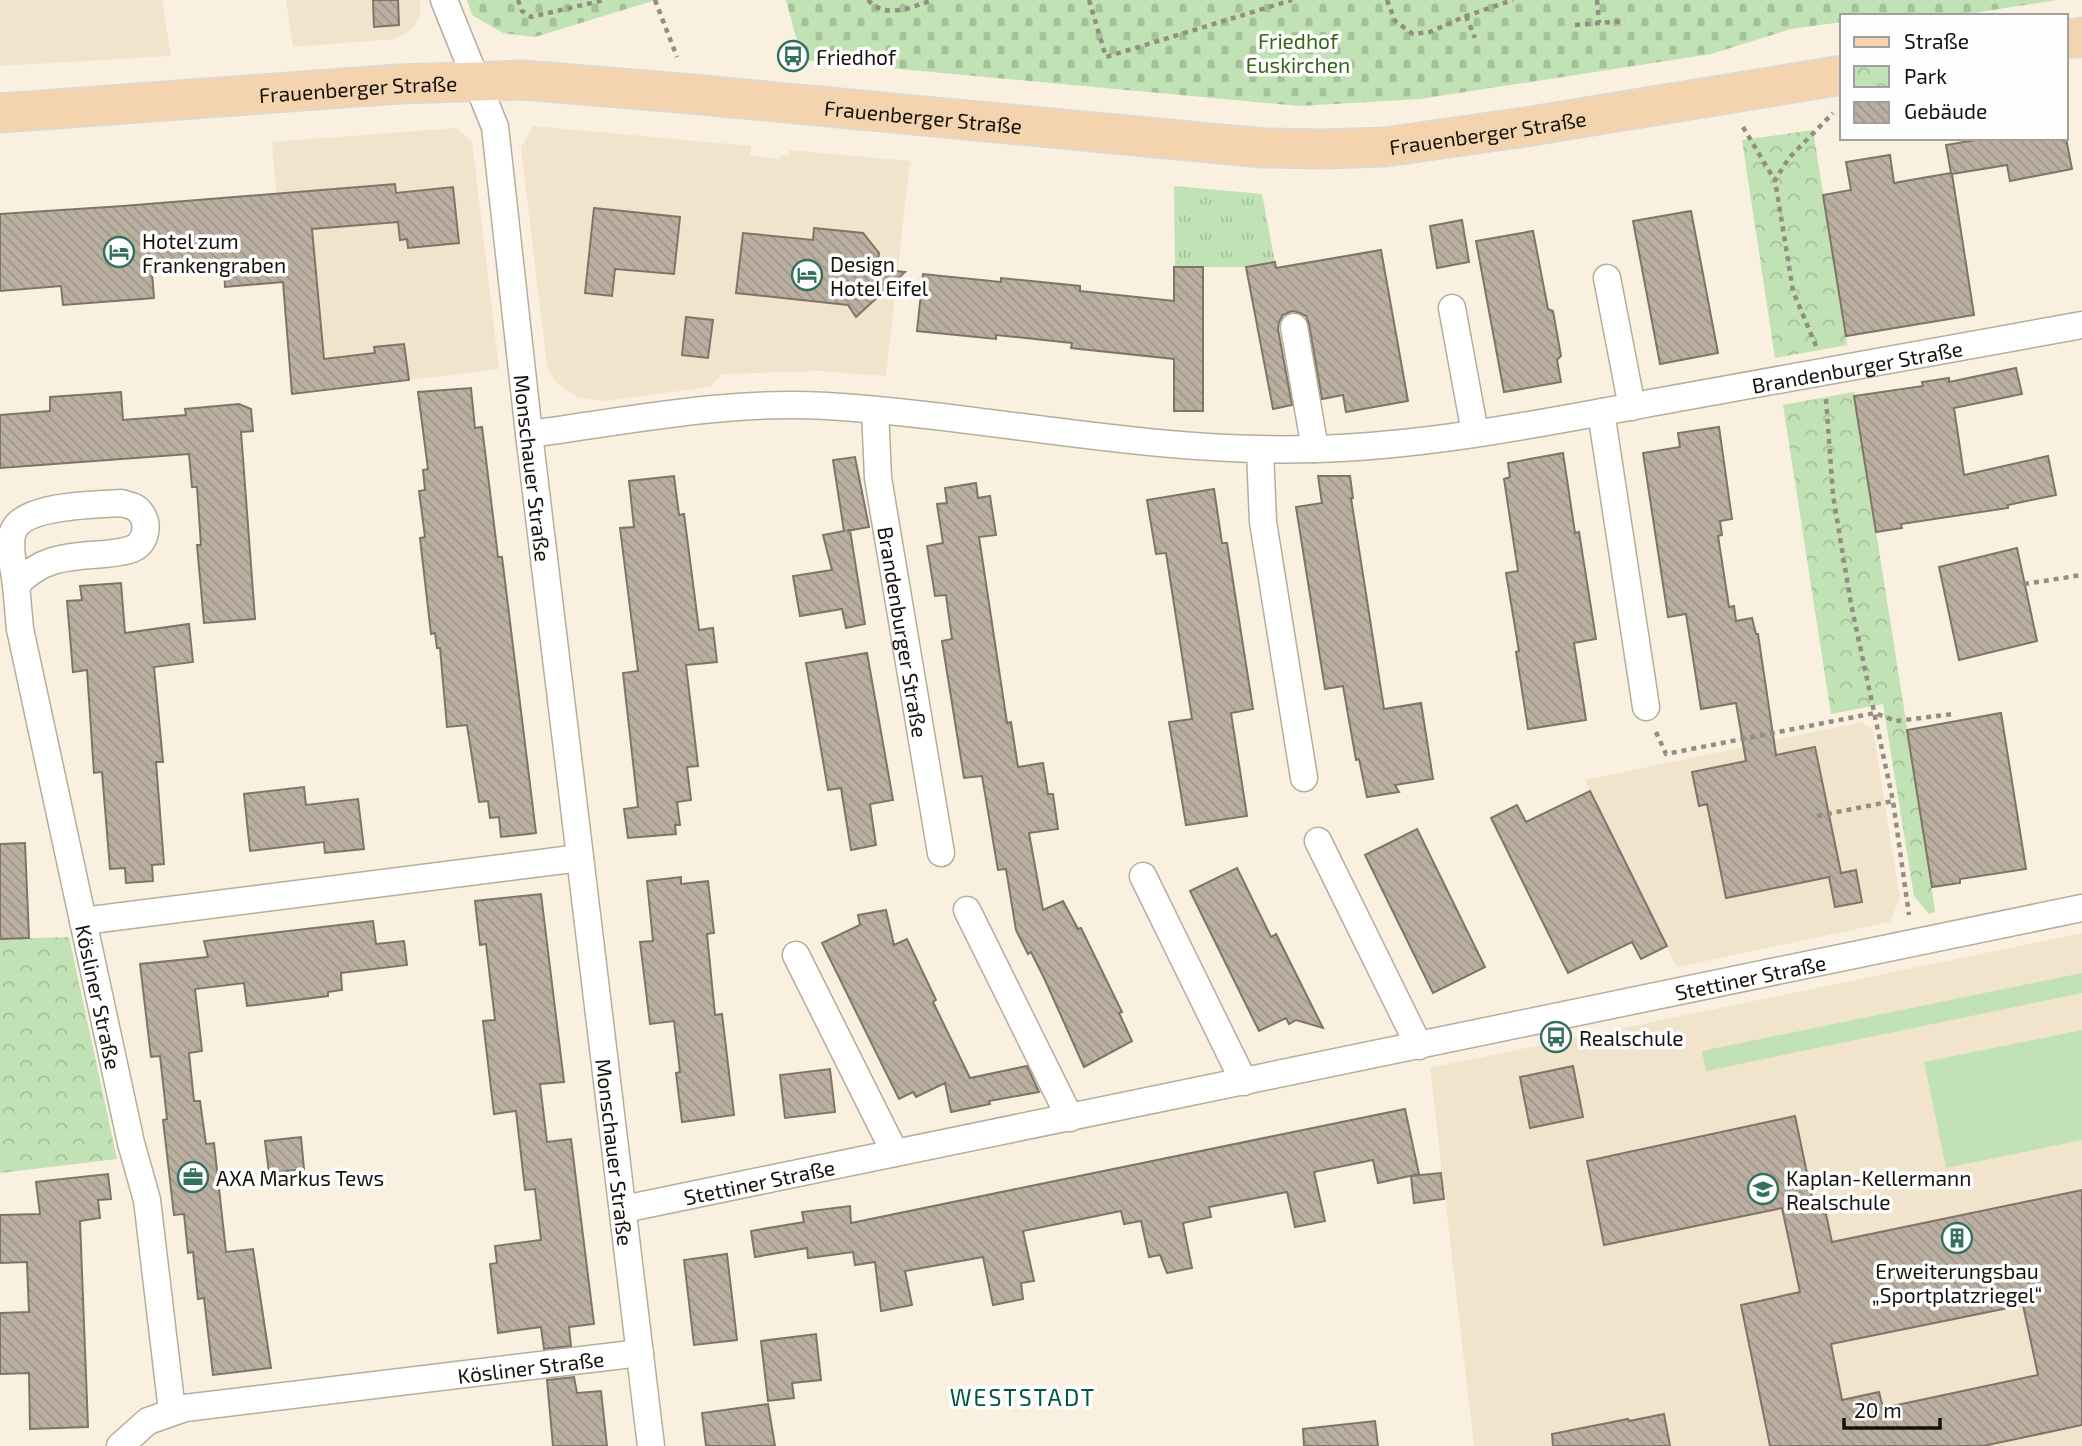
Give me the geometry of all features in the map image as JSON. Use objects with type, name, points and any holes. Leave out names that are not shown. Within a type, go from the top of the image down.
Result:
[{"type":"main road","name":"Frauenberger Straße","points":[[0,113],[476,80],[522,80],[1264,148],[1322,149],[1385,146],[1474,134],[1840,75]]},
{"type":"street","name":"Monschauer Straße","points":[[444,0],[495,127],[529,434],[651,1446]]},
{"type":"street","points":[[1607,278],[1632,407]]},
{"type":"street","points":[[1452,308],[1475,433]]},
{"type":"street","name":"Brandenburger Straße","points":[[529,434],[743,406],[824,406],[1191,446],[1260,450],[1385,445],[1632,407],[2082,325]]},
{"type":"street","points":[[1294,327],[1315,449]]},
{"type":"street","name":"Brandenburger Straße","points":[[875,410],[878,478],[940,853]]},
{"type":"street","points":[[1601,412],[1646,707]]},
{"type":"street","points":[[1260,450],[1264,522],[1304,778]]},
{"type":"street","name":"Kösliner Straße","points":[[16,584],[27,573],[56,559],[133,549],[146,533],[141,512],[133,506],[121,503],[33,513],[19,522],[12,534],[16,584],[20,629],[131,1143],[147,1200],[172,1411]]},
{"type":"street","points":[[1318,841],[1419,1046]]},
{"type":"street","points":[[83,921],[580,858]]},
{"type":"street","points":[[1143,876],[1244,1082]]},
{"type":"street","name":"Stettiner Straße","points":[[624,1209],[2082,908]]},
{"type":"street","points":[[967,910],[1070,1118]]},
{"type":"street","points":[[796,955],[895,1153]]},
{"type":"street","name":"Kösliner Straße","points":[[120,1446],[148,1422],[185,1408],[640,1353]]},
{"type":"path","points":[[518,0],[522,11],[531,17],[604,0]]},
{"type":"path","points":[[655,0],[692,94]]},
{"type":"path","points":[[868,0],[888,12],[933,0]]},
{"type":"path","points":[[1089,0],[1106,57],[1292,0]]},
{"type":"path","points":[[1387,0],[1395,21],[1412,34],[1430,32],[1513,0]]},
{"type":"path","points":[[1597,0],[1599,23]]},
{"type":"path","points":[[1466,16],[1475,38]]},
{"type":"path","points":[[1575,25],[1625,21]]},
{"type":"path","points":[[1722,95],[1775,180],[1793,291],[1812,335],[1823,372],[1833,495],[1851,604],[1893,801],[1914,943]]},
{"type":"path","points":[[1775,180],[1789,158],[1834,112]]},
{"type":"path","points":[[2024,584],[2082,575]]},
{"type":"path","points":[[1646,707],[1665,754],[1875,713],[1896,722],[1953,714]]},
{"type":"path","points":[[1817,816],[1893,801]]},
{"type":"shaded area","points":[[0,0],[162,0],[171,56],[0,66]]},
{"type":"shaded area","points":[[286,0],[420,0],[420,16],[412,29],[396,39],[293,47]]},
{"type":"shaded area","points":[[533,126],[751,146],[750,155],[779,159],[780,155],[789,156],[789,150],[910,161],[886,376],[821,371],[722,374],[711,387],[603,401],[577,397],[556,382],[547,367],[521,148]]},
{"type":"shaded area","points":[[456,128],[472,141],[499,369],[292,394],[272,142]]},
{"type":"shaded area","points":[[1862,722],[1873,730],[1900,898],[1890,922],[1677,967],[1585,780]]},
{"type":"shaded area","name":"Kaplan-Kellermann Realschule","points":[[2082,933],[2082,1446],[1474,1446],[1430,1068]]},
{"type":"green space","points":[[467,0],[656,0],[535,37],[503,33],[472,15]]},
{"type":"green space","name":"Friedhof Euskirchen","points":[[786,0],[2057,0],[1968,14],[1840,14],[1840,22],[1791,29],[1711,54],[1420,99],[1300,106],[802,60]]},
{"type":"green space","points":[[1813,130],[1847,345],[1775,358],[1742,140]]},
{"type":"green space","points":[[1174,186],[1262,194],[1275,262],[1246,267],[1175,267]]},
{"type":"green space","points":[[1854,392],[1930,873],[1935,912],[1929,914],[1914,896],[1883,704],[1831,714],[1783,405]]},
{"type":"green space","points":[[69,937],[117,1159],[0,1173],[0,939]]},
{"type":"green space","points":[[2082,973],[2082,993],[1706,1071],[1702,1051]]},
{"type":"green space","points":[[2082,1030],[2082,1140],[1946,1168],[1924,1062]]},
{"type":"building","points":[[373,0],[398,0],[399,25],[374,27]]},
{"type":"building","points":[[1975,140],[2066,140],[2072,169],[2010,181],[2007,165],[1952,174],[1974,315],[1846,336],[1823,195],[1851,190],[1846,162],[1890,155],[1894,183],[1951,173],[1946,145]]},
{"type":"building","points":[[395,184],[396,193],[453,187],[459,243],[408,248],[407,239],[400,240],[398,222],[312,229],[324,359],[375,353],[374,347],[404,344],[409,380],[292,394],[283,282],[225,287],[224,266],[152,273],[154,298],[63,305],[61,286],[0,291],[0,214]]},
{"type":"building","points":[[594,208],[680,217],[674,274],[615,269],[612,296],[585,293]]},
{"type":"building","points":[[1691,211],[1718,353],[1660,364],[1633,221]]},
{"type":"building","points":[[1462,220],[1469,262],[1437,268],[1430,226]]},
{"type":"building","name":"Design Hotel Eifel","points":[[814,228],[863,233],[879,253],[877,269],[905,272],[856,317],[848,305],[736,293],[743,233],[813,240]]},
{"type":"building","points":[[1533,231],[1548,309],[1553,311],[1561,356],[1557,360],[1561,382],[1504,392],[1476,241]]},
{"type":"building","points":[[1381,250],[1408,401],[1346,412],[1343,395],[1322,399],[1309,324],[1306,316],[1292,311],[1283,315],[1278,329],[1292,405],[1273,409],[1246,267],[1275,262],[1276,268]]},
{"type":"building","points":[[1174,267],[1203,267],[1203,411],[1174,411],[1174,359],[1071,348],[1072,343],[996,335],[996,339],[917,331],[923,274],[1080,286],[1080,291],[1174,301]]},
{"type":"building","points":[[686,317],[713,320],[708,358],[682,355]]},
{"type":"building","points":[[2016,368],[2022,394],[1954,408],[1964,475],[2048,456],[2056,495],[2008,505],[2008,508],[1901,524],[1902,528],[1876,532],[1854,396],[1923,386],[1922,382],[1949,378],[1949,382]]},
{"type":"building","points":[[471,388],[475,428],[482,427],[498,557],[502,557],[536,833],[501,837],[499,817],[490,818],[488,801],[479,802],[467,725],[447,727],[440,648],[437,648],[435,633],[431,634],[420,538],[425,537],[419,491],[425,490],[423,470],[428,469],[418,392]]},
{"type":"building","points":[[121,392],[123,420],[186,415],[185,409],[239,404],[251,409],[253,431],[241,432],[255,619],[204,623],[197,545],[201,545],[197,487],[192,487],[189,454],[0,468],[0,415],[50,411],[50,397]]},
{"type":"building","points":[[1719,427],[1732,519],[1720,521],[1722,535],[1718,536],[1729,607],[1734,606],[1736,621],[1752,618],[1758,634],[1776,755],[1815,747],[1841,873],[1856,870],[1862,902],[1835,907],[1829,877],[1726,898],[1707,804],[1699,806],[1692,772],[1746,761],[1736,703],[1701,709],[1686,614],[1668,617],[1643,453],[1680,447],[1678,433]]},
{"type":"building","points":[[1563,453],[1575,533],[1579,532],[1596,639],[1574,643],[1586,720],[1528,729],[1506,573],[1518,571],[1504,479],[1510,477],[1508,463]]},
{"type":"building","points":[[855,457],[869,527],[850,530],[865,624],[846,628],[842,609],[800,616],[793,576],[832,570],[823,535],[844,531],[833,460]]},
{"type":"building","points":[[674,476],[679,515],[684,514],[699,630],[713,628],[717,662],[686,665],[698,766],[687,767],[691,800],[677,802],[680,825],[675,825],[676,834],[628,838],[624,809],[638,807],[623,673],[638,671],[620,528],[634,527],[629,481]]},
{"type":"building","points":[[1318,476],[1350,476],[1351,498],[1384,709],[1421,703],[1433,779],[1395,785],[1399,792],[1367,797],[1359,759],[1356,760],[1343,686],[1325,689],[1296,507],[1322,503]]},
{"type":"building","points":[[976,483],[978,498],[990,496],[996,535],[979,537],[1007,723],[1011,722],[1018,767],[1043,763],[1048,794],[1053,794],[1058,829],[1029,833],[1043,910],[1063,901],[1078,929],[1081,928],[1122,1012],[1119,1013],[1132,1041],[1084,1067],[1045,980],[1016,930],[1006,869],[998,870],[982,776],[964,778],[942,641],[952,639],[946,595],[935,596],[927,546],[943,543],[937,504],[947,503],[945,488]]},
{"type":"building","points":[[1214,489],[1222,543],[1227,543],[1253,709],[1231,713],[1247,816],[1186,825],[1169,722],[1192,719],[1166,553],[1156,554],[1147,500]]},
{"type":"building","points":[[2017,548],[2037,641],[1959,660],[1939,567]]},
{"type":"building","points":[[121,583],[125,633],[189,624],[193,662],[154,667],[163,762],[156,762],[164,864],[152,865],[153,881],[126,883],[125,868],[110,869],[102,772],[94,773],[87,670],[73,672],[67,601],[82,600],[80,586]]},
{"type":"building","points":[[867,653],[893,800],[870,804],[876,845],[851,850],[841,788],[828,790],[806,663]]},
{"type":"building","points":[[2001,713],[2026,869],[1960,879],[1960,883],[1932,887],[1907,730]]},
{"type":"building","points":[[304,787],[306,805],[358,799],[364,849],[325,853],[324,842],[250,851],[244,794]]},
{"type":"building","points":[[1590,791],[1667,946],[1641,959],[1632,942],[1568,973],[1491,818],[1517,805],[1526,822]]},
{"type":"building","points":[[1417,829],[1485,967],[1433,993],[1365,855]]},
{"type":"building","points":[[25,843],[29,938],[0,939],[0,844]]},
{"type":"building","points":[[1237,868],[1271,937],[1276,934],[1323,1028],[1296,1020],[1289,1024],[1286,1018],[1259,1031],[1190,891]]},
{"type":"building","points":[[681,877],[681,884],[708,881],[714,933],[707,934],[715,1015],[722,1014],[734,1115],[682,1122],[676,1073],[680,1072],[674,1021],[650,1024],[640,942],[653,941],[647,881]]},
{"type":"building","points":[[541,894],[564,1082],[540,1084],[547,1142],[571,1139],[594,1324],[569,1327],[571,1346],[544,1349],[541,1327],[498,1333],[490,1264],[497,1263],[495,1246],[541,1240],[535,1189],[525,1190],[516,1111],[494,1114],[483,1021],[495,1020],[486,944],[480,945],[475,901]]},
{"type":"building","points":[[886,910],[894,945],[907,939],[936,1000],[933,1002],[970,1078],[1027,1066],[1039,1092],[989,1101],[990,1104],[951,1112],[945,1083],[916,1097],[913,1092],[899,1099],[822,943],[860,925],[858,915]]},
{"type":"building","points":[[373,921],[376,944],[404,941],[407,965],[341,973],[342,990],[328,992],[328,996],[247,1006],[244,983],[195,989],[202,1051],[189,1053],[194,1101],[200,1101],[206,1144],[214,1143],[226,1252],[253,1249],[271,1368],[213,1375],[204,1298],[198,1299],[193,1252],[188,1253],[184,1214],[174,1215],[163,1120],[167,1119],[160,1056],[151,1057],[140,964],[208,957],[204,941]]},
{"type":"building","points":[[1573,1066],[1583,1117],[1530,1128],[1520,1077]]},
{"type":"building","points":[[830,1069],[835,1112],[785,1118],[780,1075]]},
{"type":"building","points":[[1405,1109],[1419,1174],[1378,1183],[1373,1160],[1314,1172],[1325,1221],[1295,1227],[1287,1192],[1209,1207],[1211,1217],[1183,1223],[1192,1268],[1167,1273],[1160,1255],[1149,1257],[1141,1221],[1124,1224],[1121,1211],[1023,1231],[1034,1281],[1021,1283],[1023,1299],[993,1305],[983,1257],[905,1271],[912,1305],[881,1311],[875,1262],[855,1265],[853,1252],[808,1258],[807,1248],[755,1257],[751,1231],[804,1222],[802,1212],[850,1206],[851,1223]]},
{"type":"building","points":[[1795,1116],[1813,1202],[1823,1200],[1832,1242],[2082,1190],[2082,1425],[1983,1446],[1770,1446],[1741,1305],[1800,1292],[1782,1208],[1604,1245],[1587,1161]],"holes":[[[2023,1305],[2038,1375],[1883,1408],[1879,1392],[1842,1400],[1831,1344]]]},
{"type":"building","points":[[301,1137],[304,1169],[269,1173],[265,1141]]},
{"type":"building","points":[[1441,1173],[1444,1199],[1414,1203],[1411,1176]]},
{"type":"building","points":[[108,1174],[111,1199],[98,1200],[100,1218],[80,1221],[88,1427],[30,1429],[29,1373],[0,1374],[0,1313],[29,1312],[27,1262],[0,1263],[0,1215],[40,1214],[36,1182]]},
{"type":"building","points":[[727,1254],[737,1340],[694,1345],[684,1260]]},
{"type":"building","points":[[816,1334],[821,1380],[792,1383],[794,1398],[768,1401],[761,1341]]},
{"type":"building","points":[[574,1377],[577,1393],[601,1391],[607,1446],[553,1446],[547,1380]]},
{"type":"building","points":[[768,1404],[775,1446],[706,1446],[702,1413]]},
{"type":"building","points":[[1664,1414],[1670,1446],[1553,1446],[1552,1434]]},
{"type":"building","points":[[1375,1421],[1378,1446],[1304,1446],[1303,1429]]},
{"type":"place","name":"Friedhof","points":[[793,56]]},
{"type":"place","name":"Hotel zum Frankengraben","points":[[119,252]]},
{"type":"place","name":"Design Hotel Eifel","points":[[807,275]]},
{"type":"place","name":"Realschule","points":[[1556,1037]]},
{"type":"place","name":"AXA Markus Tews","points":[[193,1177]]},
{"type":"place","name":"Kaplan-Kellermann Realschule","points":[[1763,1189]]},
{"type":"place","name":"Erweiterungsbau „Sportplatzriegel“","points":[[1957,1238]]},
{"type":"district","name":"WESTSTADT","points":[[1023,1397]]}]
